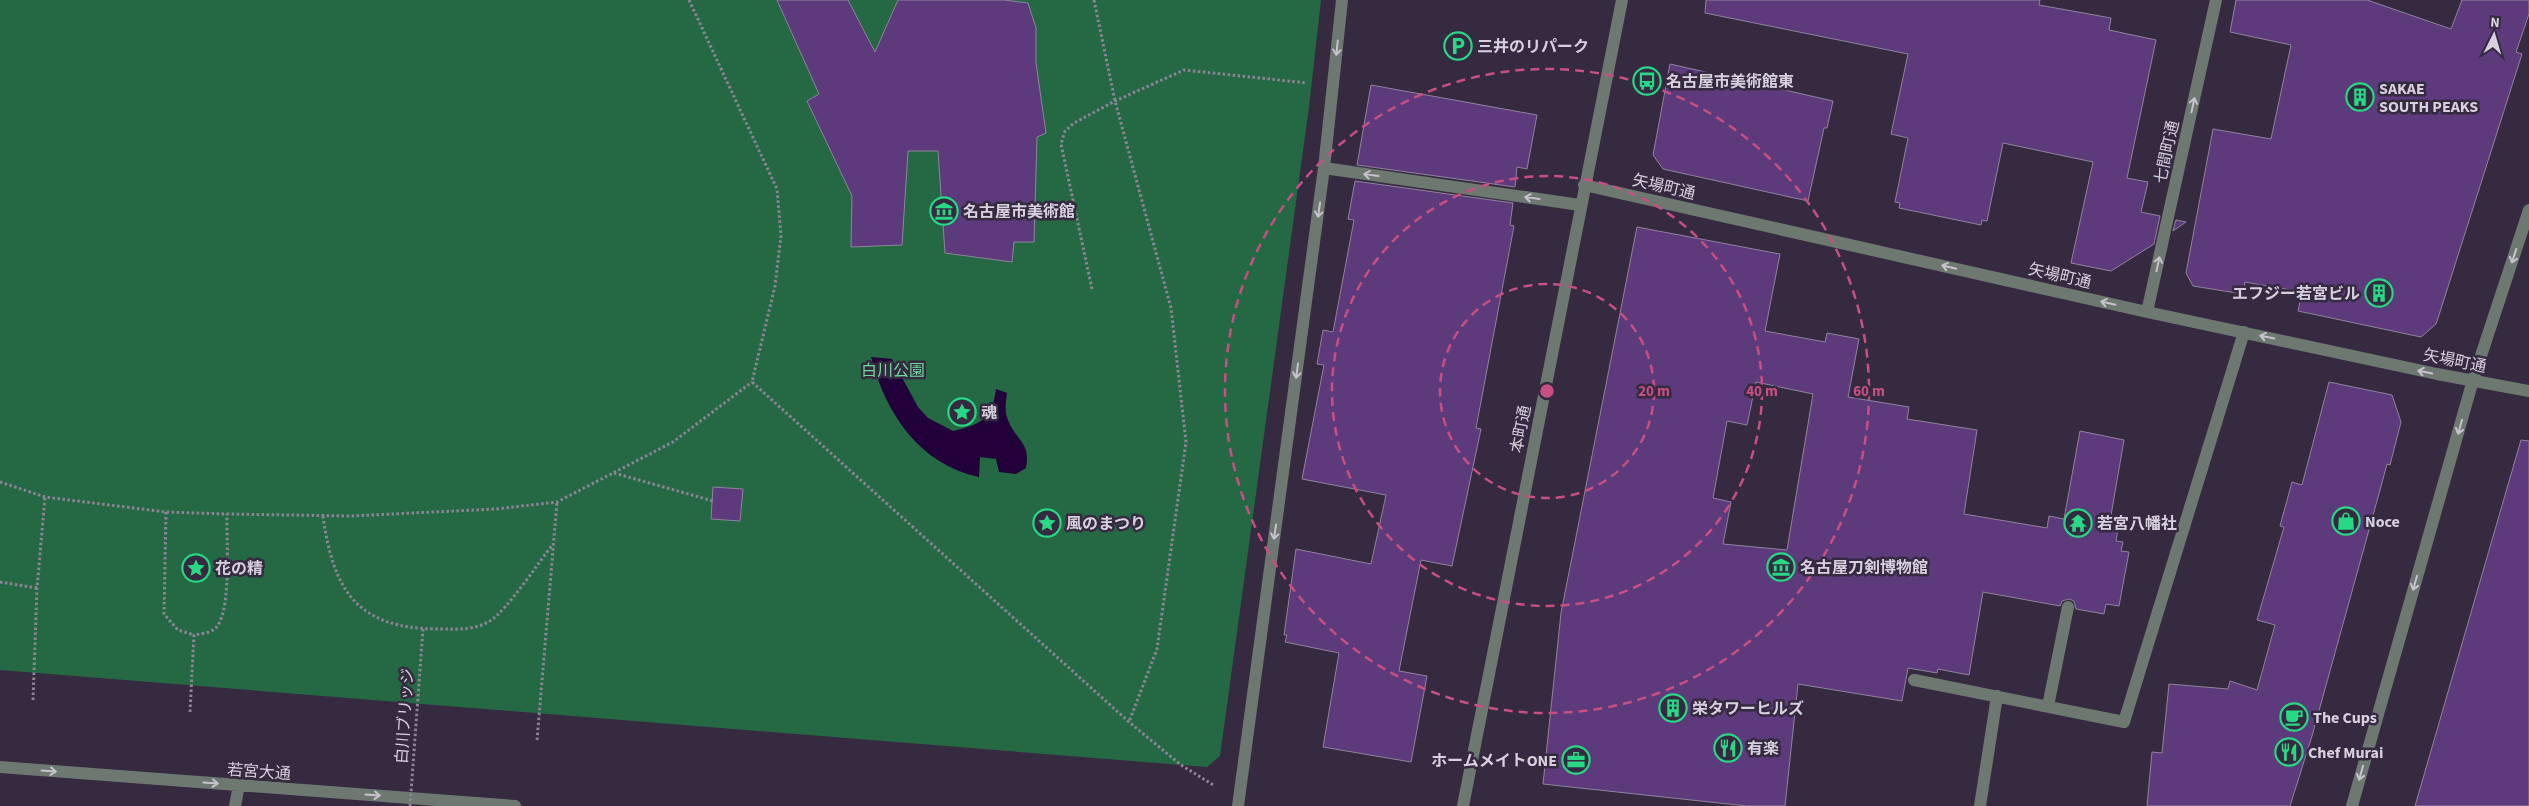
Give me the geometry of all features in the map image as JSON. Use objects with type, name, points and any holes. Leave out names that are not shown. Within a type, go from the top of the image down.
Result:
[{"type":"street","points":[[1238,806],[1324,168],[1342,0]]},
{"type":"street","name":"本町通","points":[[1463,806],[1580,205],[1622,0]]},
{"type":"street","name":"七間町通","points":[[2147,312],[2216,0]]},
{"type":"street","points":[[1324,168],[1580,205]]},
{"type":"street","name":"矢場町通","points":[[1584,185],[2147,312],[2529,392]]},
{"type":"street","points":[[2352,806],[2473,380],[2529,210]]},
{"type":"street","points":[[1914,680],[2124,722],[2244,332]]},
{"type":"street","points":[[2048,706],[2068,608]]},
{"type":"street","points":[[1980,806],[1997,696]]},
{"type":"street","name":"若宮大通","points":[[0,767],[516,806]]},
{"type":"street","points":[[235,806],[239,785]]},
{"type":"path","points":[[0,482],[45,497],[166,512],[323,516],[496,509],[557,502],[674,442],[752,382],[775,286],[781,236],[777,189],[689,0]]},
{"type":"path","points":[[1094,0],[1115,101],[1171,308],[1186,442],[1158,649],[1129,722]]},
{"type":"path","points":[[1092,289],[1061,144],[1065,132],[1074,123],[1115,101],[1184,70],[1333,86]]},
{"type":"path","points":[[752,382],[1129,722],[1181,765],[1216,787]]},
{"type":"path","points":[[613,473],[712,501]]},
{"type":"path","points":[[33,700],[37,588],[45,497]]},
{"type":"path","points":[[537,740],[557,502]]},
{"type":"path","points":[[166,512],[164,614],[178,630],[194,635],[214,630],[223,617],[226,594],[226,514]]},
{"type":"path","points":[[323,516],[328,552],[346,590],[356,604],[373,617],[392,625],[423,629],[472,629],[491,620],[514,595],[553,544]]},
{"type":"path","points":[[0,582],[37,588]]},
{"type":"path","name":"白川ブリッジ","points":[[410,806],[423,629]]},
{"type":"path","points":[[190,712],[194,635]]},
{"type":"green space","name":"白川公園","points":[[0,0],[1321,0],[1309,107],[1220,756],[1207,767],[0,670]]},
{"type":"shaded area","points":[[871,357],[892,359],[918,407],[928,418],[953,431],[971,426],[984,419],[992,407],[996,389],[1007,393],[1006,414],[1011,427],[1025,447],[1026,468],[1016,474],[999,472],[996,459],[980,457],[979,477],[939,461],[922,448],[896,417],[877,378]]},
{"type":"building","name":"名古屋市美術館","points":[[777,0],[848,0],[875,52],[898,0],[1004,0],[1028,3],[1036,28],[1036,63],[1046,133],[1037,137],[1034,242],[1014,242],[1012,262],[945,253],[938,151],[908,151],[902,245],[851,247],[852,196],[807,101],[819,94]]},
{"type":"building","points":[[1706,0],[2040,0],[2039,5],[2111,18],[2109,30],[2156,40],[2127,178],[2148,182],[2141,212],[2160,216],[2154,244],[2111,271],[2071,263],[2093,162],[2003,143],[1987,221],[1982,220],[1981,225],[1899,208],[1900,203],[1895,202],[1908,138],[1891,134],[1908,54],[1705,13]]},
{"type":"building","points":[[2236,0],[2367,0],[2451,29],[2462,0],[2529,0],[2529,14],[2516,52],[2522,54],[2439,315],[2436,324],[2421,337],[2298,311],[2302,292],[2245,282],[2243,294],[2193,286],[2186,273],[2213,129],[2271,139],[2291,45],[2230,32]]},
{"type":"building","points":[[1670,64],[1833,101],[1827,128],[1824,128],[1808,201],[1663,169],[1653,155]]},
{"type":"building","points":[[1371,85],[1537,115],[1527,169],[1517,167],[1515,187],[1357,165]]},
{"type":"building","points":[[1355,181],[1513,203],[1510,225],[1514,226],[1476,428],[1481,429],[1452,566],[1421,560],[1399,671],[1427,676],[1411,762],[1323,747],[1339,653],[1285,642],[1287,635],[1284,635],[1296,549],[1371,564],[1386,495],[1302,479],[1324,365],[1317,364],[1323,330],[1333,332],[1354,220],[1348,219]]},
{"type":"building","points":[[2176,220],[2186,222],[2173,231]]},
{"type":"building","points":[[1637,227],[1780,254],[1765,331],[1825,342],[1827,333],[1859,339],[1848,397],[1909,407],[1907,419],[1977,430],[1964,514],[2047,528],[2049,516],[2064,519],[2080,431],[2124,440],[2109,527],[2118,529],[2116,541],[2123,542],[2121,551],[2129,552],[2119,606],[2106,604],[2104,614],[2076,609],[2074,601],[2069,599],[2062,601],[2060,606],[1983,592],[1969,675],[1938,669],[1937,673],[1908,668],[1902,701],[1798,684],[1785,806],[1747,806],[1543,784],[1561,613]],"holes":[[[1756,382],[1813,394],[1787,550],[1723,544],[1731,502],[1713,498],[1727,421],[1747,425]]]},
{"type":"building","points":[[2329,382],[2392,395],[2401,422],[2390,465],[2387,464],[2312,736],[2290,806],[2147,806],[2152,752],[2162,753],[2169,684],[2228,689],[2230,681],[2257,690],[2275,625],[2257,620],[2284,527],[2280,526],[2292,482],[2302,485]]},
{"type":"building","points":[[2521,440],[2529,441],[2529,806],[2415,806]]},
{"type":"building","points":[[713,487],[743,489],[740,521],[711,519]]},
{"type":"place","name":"三井のリパーク","points":[[1458,46]]},
{"type":"place","name":"名古屋市美術館東","points":[[1647,81]]},
{"type":"place","name":"SAKAE SOUTH PEAKS","points":[[2360,97]]},
{"type":"place","name":"名古屋市美術館","points":[[944,211]]},
{"type":"place","name":"エフジー若宮ビル","points":[[2379,293]]},
{"type":"place","name":"魂","points":[[962,412]]},
{"type":"place","name":"Noce","points":[[2346,521]]},
{"type":"place","name":"風のまつり","points":[[1047,523]]},
{"type":"place","name":"若宮八幡社","points":[[2078,523]]},
{"type":"place","name":"名古屋刀剣博物館","points":[[1781,567]]},
{"type":"place","name":"花の精","points":[[196,568]]},
{"type":"place","name":"栄タワーヒルズ","points":[[1673,708]]},
{"type":"place","name":"The Cups","points":[[2294,717]]},
{"type":"place","name":"有楽","points":[[1728,748]]},
{"type":"place","name":"Chef Murai","points":[[2289,752]]},
{"type":"place","name":"ホームメイトONE","points":[[1576,760]]}]
